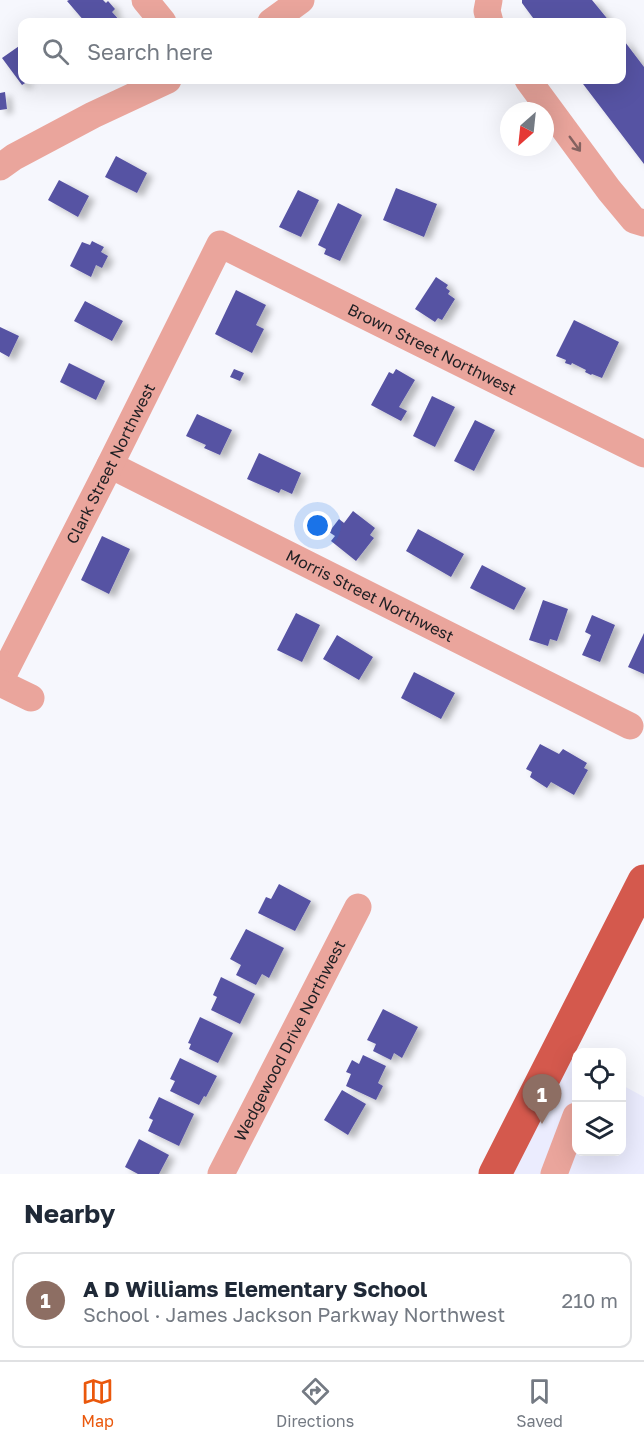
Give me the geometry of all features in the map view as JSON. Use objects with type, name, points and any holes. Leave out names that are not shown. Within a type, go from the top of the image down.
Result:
[{"type":"main road","points":[[495,1174],[644,881]]},
{"type":"street","points":[[145,0],[160,18]]},
{"type":"street","points":[[277,18],[302,0]]},
{"type":"street","points":[[489,0],[487,10],[489,18]]},
{"type":"street","points":[[0,167],[14,157],[93,115],[159,84]]},
{"type":"street","points":[[531,84],[609,190],[634,220],[644,223]]},
{"type":"street","name":"Brown Street Northwest","points":[[220,244],[644,454]]},
{"type":"street","name":"Clark Street Northwest","points":[[0,682],[220,244]]},
{"type":"street","name":"Morris Street Northwest","points":[[110,465],[630,726]]},
{"type":"street","points":[[0,682],[31,698]]},
{"type":"street","name":"Wedgewood Drive Northwest","points":[[221,1174],[358,907]]},
{"type":"street","points":[[554,1174],[572,1127]]},
{"type":"shaded area","points":[[547,1047],[572,1060],[572,1156],[626,1156],[626,1087],[644,1097],[644,1174],[483,1174]]},
{"type":"building","points":[[103,0],[106,3],[108,1],[115,9],[112,12],[117,18],[82,18],[67,1]]},
{"type":"building","points":[[522,0],[592,0],[607,18],[533,18]]},
{"type":"building","points":[[626,43],[644,67],[644,164],[583,84],[626,84]]},
{"type":"building","points":[[18,47],[18,80],[2,58]]},
{"type":"building","points":[[5,92],[7,109],[0,110],[0,93]]},
{"type":"building","points":[[116,156],[147,173],[137,193],[105,177]]},
{"type":"building","points":[[59,180],[89,196],[78,217],[48,200]]},
{"type":"building","points":[[396,188],[437,204],[424,237],[383,220]]},
{"type":"building","points":[[298,190],[319,200],[301,237],[279,227]]},
{"type":"building","points":[[338,203],[362,215],[340,261],[324,254],[326,249],[318,245]]},
{"type":"building","points":[[92,241],[104,247],[101,252],[108,256],[102,268],[96,265],[91,277],[70,266],[82,242],[90,245]]},
{"type":"building","points":[[436,277],[448,285],[446,288],[450,291],[448,294],[455,299],[442,320],[438,318],[435,322],[415,309]]},
{"type":"building","points":[[236,290],[266,305],[256,325],[264,329],[252,353],[215,334]]},
{"type":"building","points":[[85,301],[123,321],[112,341],[74,321]]},
{"type":"building","points":[[574,320],[619,342],[602,378],[585,372],[586,370],[572,363],[571,365],[565,363],[566,360],[556,356]]},
{"type":"building","points":[[0,327],[19,336],[9,357],[0,352]]},
{"type":"building","points":[[69,363],[105,381],[96,400],[60,382]]},
{"type":"building","points":[[234,369],[244,373],[240,381],[230,377]]},
{"type":"building","points":[[396,369],[415,380],[399,407],[407,411],[401,421],[371,405],[389,372],[393,374]]},
{"type":"building","points":[[432,396],[455,407],[435,447],[413,436]]},
{"type":"building","points":[[197,414],[232,430],[220,455],[204,448],[206,445],[186,436]]},
{"type":"building","points":[[475,420],[495,430],[474,471],[454,461]]},
{"type":"building","points":[[259,453],[301,473],[292,494],[281,489],[279,493],[247,479]]},
{"type":"building","points":[[353,511],[375,528],[370,535],[374,538],[356,561],[331,541],[335,536],[329,532],[339,519],[344,523]]},
{"type":"building","points":[[418,529],[464,554],[451,577],[406,551]]},
{"type":"building","points":[[102,536],[130,549],[109,594],[81,580]]},
{"type":"building","points":[[482,565],[526,588],[514,610],[470,588]]},
{"type":"building","points":[[543,600],[568,609],[557,641],[550,639],[548,646],[529,640]]},
{"type":"building","points":[[296,613],[320,625],[302,662],[277,650]]},
{"type":"building","points":[[592,615],[615,625],[600,662],[582,655],[591,635],[585,632]]},
{"type":"building","points":[[644,633],[644,674],[628,667]]},
{"type":"building","points":[[337,635],[373,657],[359,680],[323,659]]},
{"type":"building","points":[[414,672],[455,693],[441,719],[401,698]]},
{"type":"building","points":[[540,744],[559,754],[563,749],[587,763],[584,768],[588,770],[574,795],[551,782],[547,788],[530,777],[532,772],[526,769]]},
{"type":"building","points":[[279,884],[311,901],[295,931],[258,913],[266,897],[271,899]]},
{"type":"building","points":[[246,929],[284,948],[269,978],[262,974],[256,985],[236,975],[241,965],[230,959]]},
{"type":"building","points":[[221,977],[255,994],[240,1024],[211,1010],[217,997],[213,995]]},
{"type":"building","points":[[383,1009],[418,1027],[402,1058],[394,1053],[391,1060],[373,1051],[376,1044],[367,1040]]},
{"type":"building","points":[[200,1017],[233,1033],[218,1063],[189,1049],[191,1044],[188,1043]]},
{"type":"building","points":[[363,1055],[386,1066],[378,1083],[383,1086],[376,1100],[346,1086],[351,1074],[346,1072],[352,1060],[359,1064]]},
{"type":"building","points":[[180,1058],[217,1076],[199,1105],[170,1091],[175,1081],[170,1079]]},
{"type":"building","points":[[342,1090],[366,1104],[348,1135],[324,1120]]},
{"type":"building","points":[[159,1097],[194,1114],[179,1146],[148,1131],[153,1120],[149,1118]]},
{"type":"building","points":[[139,1139],[169,1155],[159,1174],[138,1174],[125,1167]]},
{"type":"place","name":"A D Williams Elementary School","points":[[542,1124]]}]
